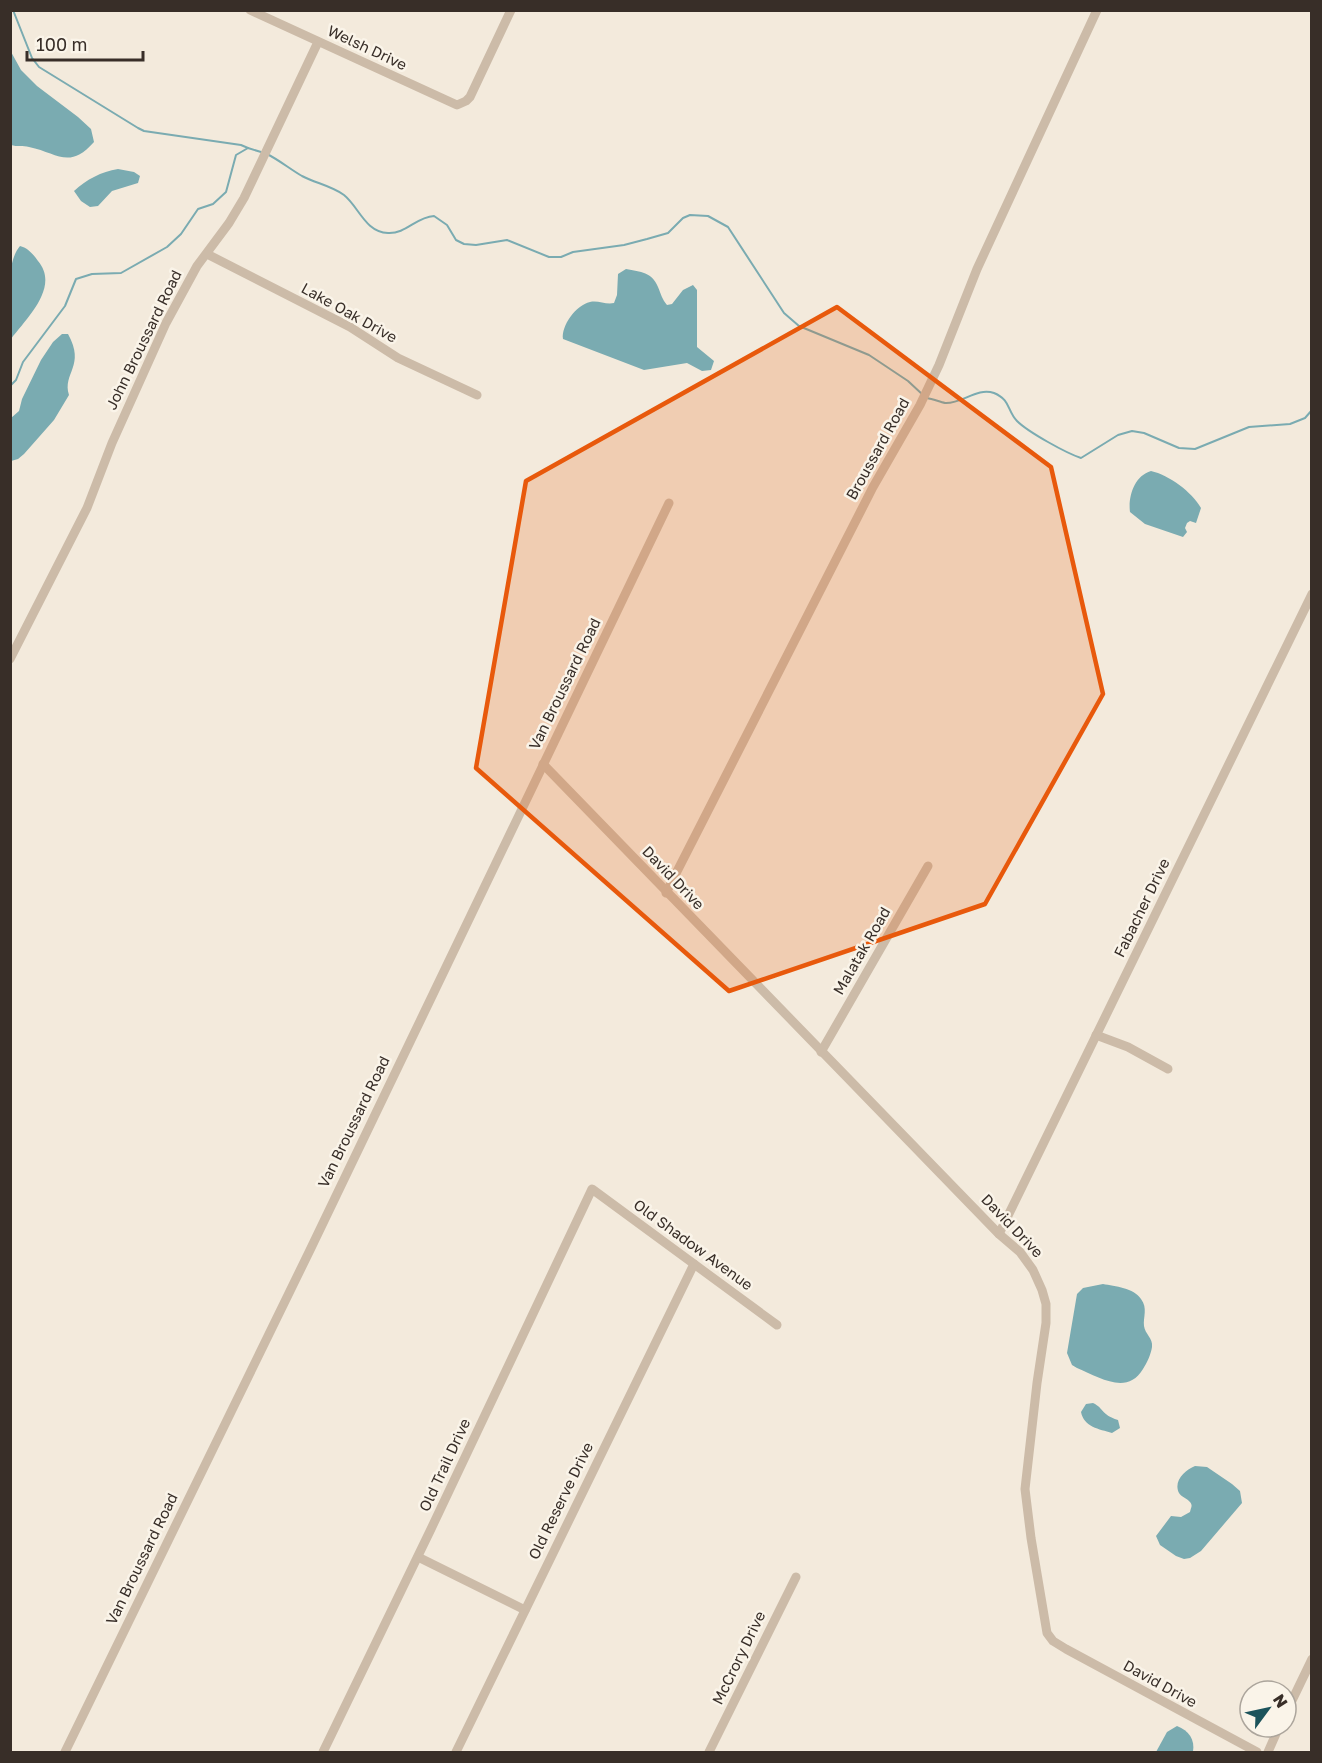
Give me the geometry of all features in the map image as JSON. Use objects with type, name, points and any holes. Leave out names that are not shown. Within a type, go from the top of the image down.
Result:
[{"type":"street","name":"Welsh Drive","points":[[250,10],[452,104],[461,104],[470,97],[511,10]]},
{"type":"street","name":"Broussard Road","points":[[666,893],[865,503],[920,405],[947,348],[977,269],[1098,10]]},
{"type":"street","name":"John Broussard Road","points":[[10,659],[87,508],[112,443],[166,323],[188,281],[229,223],[260,166],[318,42]]},
{"type":"street","name":"Lake Oak Drive","points":[[207,254],[350,327],[399,358],[477,395]]},
{"type":"street","name":"Van Broussard Road","points":[[64,1752],[311,1248],[669,503]]},
{"type":"street","name":"Fabacher Drive","points":[[999,1234],[1311,594]]},
{"type":"street","name":"David Drive","points":[[543,764],[821,1052],[999,1234],[1020,1252],[1033,1270],[1046,1304],[1046,1323],[1025,1489],[1047,1633],[1053,1641],[1067,1650],[1257,1752]]},
{"type":"street","name":"Malatak Road","points":[[821,1052],[928,866]]},
{"type":"street","points":[[1096,1035],[1134,1050],[1167,1068]]},
{"type":"street","name":"Old Shadow Avenue","points":[[592,1189],[777,1325]]},
{"type":"street","name":"Old Trail Drive","points":[[323,1752],[592,1189]]},
{"type":"street","name":"Old Reserve Drive","points":[[456,1752],[694,1264]]},
{"type":"street","points":[[417,1557],[525,1610]]},
{"type":"street","name":"McCrory Drive","points":[[709,1752],[796,1577]]},
{"type":"street","points":[[1298,1687],[1311,1659]]},
{"type":"highlighted area","points":[[837,307],[1051,467],[1103,694],[985,904],[729,991],[476,768],[526,481]]},
{"type":"water","points":[[10,50],[21,70],[37,86],[91,129],[94,142],[85,150],[77,155],[63,157],[27,146],[11,145]]},
{"type":"water","points":[[118,169],[134,172],[140,176],[138,183],[112,191],[98,206],[90,207],[81,201],[74,191],[95,177]]},
{"type":"water","points":[[20,246],[38,261],[44,271],[45,281],[39,302],[11,339],[10,277],[15,254]]},
{"type":"water","points":[[626,269],[653,278],[667,305],[672,304],[683,290],[693,285],[697,290],[697,347],[714,361],[711,370],[702,371],[687,363],[644,370],[563,339],[567,322],[580,307],[593,302],[614,303],[617,295],[618,274]]},
{"type":"water","points":[[62,334],[68,334],[75,354],[68,381],[69,395],[54,420],[24,454],[11,461],[11,418],[19,411],[22,399],[41,360],[53,342]]},
{"type":"water","points":[[1151,471],[1179,485],[1201,508],[1196,523],[1190,521],[1187,523],[1185,528],[1187,532],[1183,537],[1145,524],[1130,512],[1130,500],[1136,482]]},
{"type":"water","points":[[1103,1284],[1134,1292],[1144,1306],[1144,1326],[1152,1344],[1151,1350],[1143,1369],[1129,1382],[1112,1382],[1077,1368],[1072,1365],[1067,1353],[1077,1294],[1083,1288]]},
{"type":"water","points":[[1093,1403],[1108,1416],[1118,1420],[1120,1428],[1112,1433],[1093,1427],[1085,1421],[1081,1412],[1086,1404]]},
{"type":"water","points":[[1195,1466],[1207,1467],[1232,1484],[1240,1491],[1242,1503],[1201,1551],[1184,1559],[1160,1545],[1156,1536],[1171,1516],[1181,1517],[1190,1512],[1191,1503],[1180,1494],[1178,1484],[1184,1473]]},
{"type":"water","points":[[1177,1726],[1190,1736],[1193,1752],[1156,1752],[1167,1732]]},
{"type":"waterway","points":[[13,10],[32,58],[39,67],[138,128],[144,131],[241,145],[248,148]]},
{"type":"waterway","points":[[10,386],[16,380],[23,362],[65,306],[76,279],[92,274],[121,273],[167,247],[181,234],[198,209],[213,204],[226,192],[236,155],[248,148],[261,152]]},
{"type":"waterway","points":[[267,154],[302,176],[344,195],[368,224],[380,232],[394,233],[422,219],[434,216],[447,225],[456,240],[464,244],[476,245],[507,240],[549,257],[561,257],[573,252],[624,245],[668,233],[683,218],[690,215],[708,216],[728,227],[784,313],[799,326],[869,355],[908,381],[923,395]]},
{"type":"waterway","points":[[927,398],[951,403],[982,392],[994,393],[1006,402],[1022,426],[1066,452],[1081,458],[1118,435],[1132,431],[1144,433],[1179,448],[1195,449],[1249,427],[1290,424],[1305,418],[1312,410]]}]
